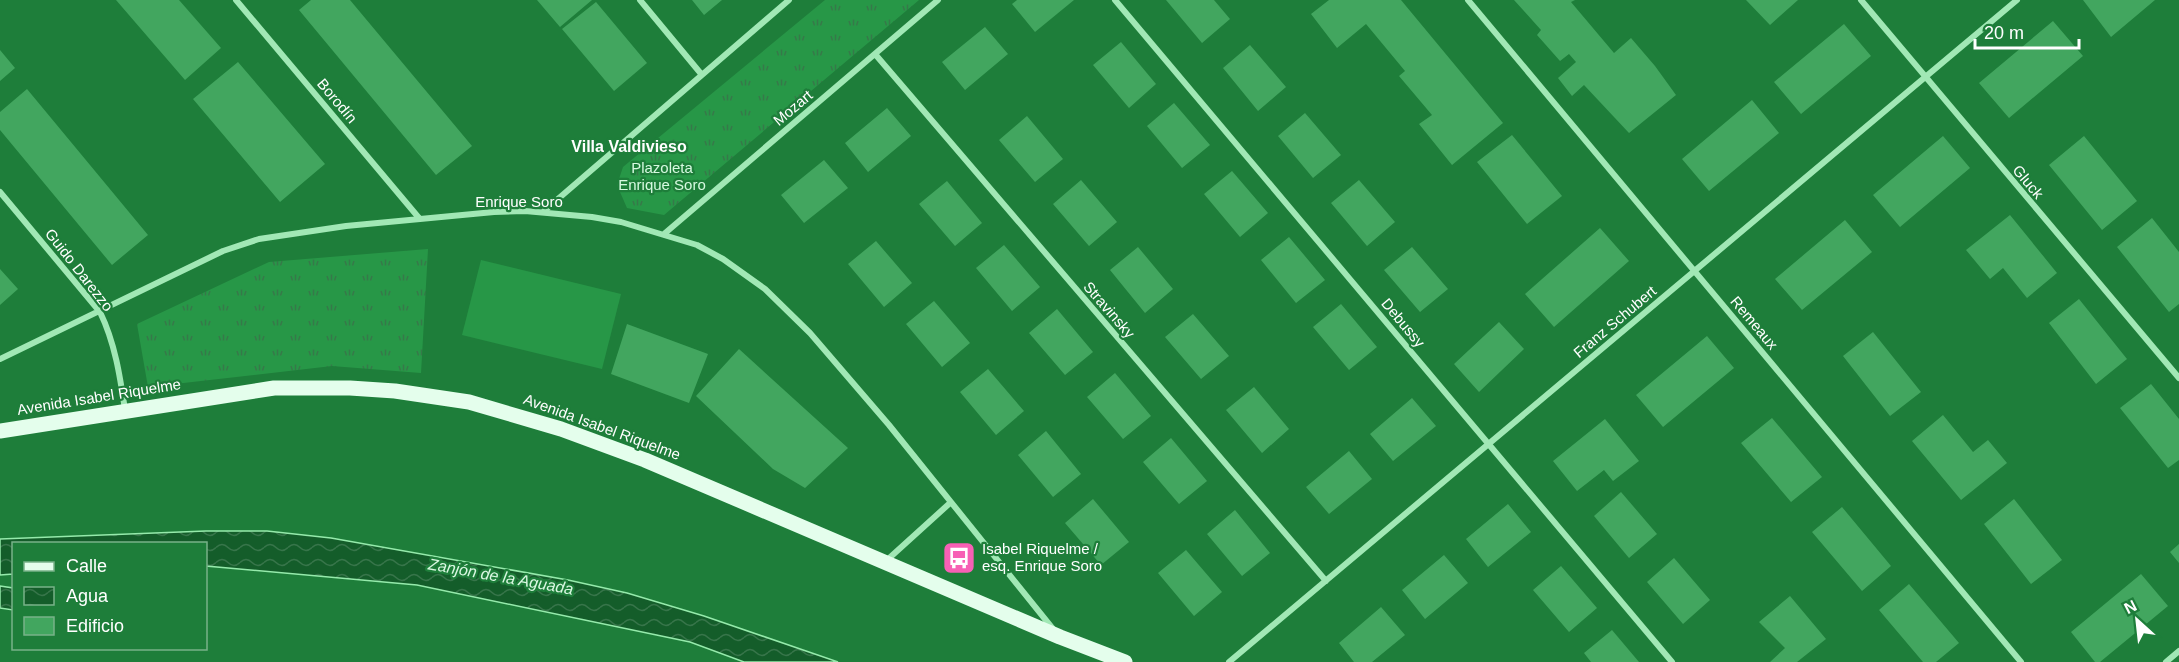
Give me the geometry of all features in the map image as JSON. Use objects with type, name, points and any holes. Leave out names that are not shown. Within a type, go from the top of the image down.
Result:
[{"type":"main road","name":"Avenida Isabel Riquelme","points":[[0,431],[274,388],[312,387],[395,391],[469,402],[561,429],[645,460],[1060,637],[1125,662]]},
{"type":"street","name":"Borodín","points":[[236,0],[419,218]]},
{"type":"street","points":[[640,0],[702,75]]},
{"type":"street","points":[[544,212],[789,0]]},
{"type":"street","name":"Mozart","points":[[664,234],[938,0]]},
{"type":"street","name":"Debussy","points":[[1115,0],[1672,662]]},
{"type":"street","name":"Remeaux","points":[[1468,0],[2021,662]]},
{"type":"street","name":"Gluck","points":[[1861,0],[2179,378]]},
{"type":"street","name":"Franz Schubert","points":[[1229,662],[2017,0]]},
{"type":"street","name":"Stravinsky","points":[[875,54],[1326,581]]},
{"type":"street","name":"Guido Darezzo","points":[[0,192],[100,312],[111,335],[125,410]]},
{"type":"street","name":"Enrique Soro","points":[[0,359],[244,242],[346,226],[494,212],[544,212],[592,217],[664,234],[697,245],[723,259],[765,289],[788,310],[882,416],[1060,637]]},
{"type":"street","points":[[885,561],[950,503]]},
{"type":"street","points":[[2166,662],[2179,651]]},
{"type":"green space","name":"Plazoleta Enrique Soro","points":[[825,0],[919,0],[664,215],[627,208],[617,185],[623,167]]},
{"type":"green space","points":[[428,249],[421,373],[332,366],[148,387],[137,324],[269,262]]},
{"type":"green space","points":[[481,260],[621,294],[602,369],[462,335]]},
{"type":"water","name":"Zanjón de la Aguada","points":[[206,531],[267,531],[331,538],[568,580],[627,593],[704,616],[838,662],[744,662],[690,642],[417,585],[207,566],[207,542],[12,542],[12,574],[0,575],[0,539]]},
{"type":"water","points":[[0,586],[12,588],[12,610],[0,608]]},
{"type":"building","points":[[116,0],[179,0],[221,48],[185,80]]},
{"type":"building","points":[[311,0],[350,0],[472,146],[436,175],[299,10]]},
{"type":"building","points":[[537,0],[592,0],[560,27]]},
{"type":"building","points":[[692,0],[722,0],[704,15]]},
{"type":"building","points":[[1017,0],[1074,0],[1035,32],[1012,4]]},
{"type":"building","points":[[1166,0],[1214,0],[1230,19],[1202,43]]},
{"type":"building","points":[[1329,0],[1401,0],[1503,123],[1452,165],[1419,124],[1432,115],[1399,76],[1405,71],[1366,24],[1337,48],[1311,14]]},
{"type":"building","points":[[1514,0],[1575,0],[1571,2],[1614,53],[1631,38],[1676,95],[1629,133],[1584,85],[1572,96],[1558,78],[1576,62],[1569,54],[1560,61],[1537,35],[1541,30]]},
{"type":"building","points":[[1746,0],[1798,0],[1770,25]]},
{"type":"building","points":[[2083,0],[2155,0],[2111,37]]},
{"type":"building","points":[[596,2],[647,63],[614,91],[562,29]]},
{"type":"building","points":[[2053,21],[2083,56],[2009,118],[1979,83]]},
{"type":"building","points":[[1844,24],[1871,56],[1801,114],[1774,82]]},
{"type":"building","points":[[985,27],[1008,54],[965,90],[942,62]]},
{"type":"building","points":[[1121,42],[1156,84],[1129,108],[1093,65]]},
{"type":"building","points":[[1250,45],[1286,87],[1258,111],[1223,68]]},
{"type":"building","points":[[0,50],[15,68],[0,81]]},
{"type":"building","points":[[238,62],[325,164],[280,202],[193,99]]},
{"type":"building","points":[[27,89],[148,235],[112,265],[0,130],[0,112]]},
{"type":"building","points":[[1752,100],[1779,133],[1709,191],[1682,159]]},
{"type":"building","points":[[1174,103],[1210,145],[1182,168],[1147,126]]},
{"type":"building","points":[[887,108],[911,136],[868,172],[845,143]]},
{"type":"building","points":[[1305,113],[1341,155],[1313,178],[1278,136]]},
{"type":"building","points":[[1027,116],[1063,159],[1035,182],[999,140]]},
{"type":"building","points":[[1512,135],[1562,196],[1527,224],[1477,162]]},
{"type":"building","points":[[1943,136],[1970,168],[1900,227],[1873,195]]},
{"type":"building","points":[[2084,136],[2137,201],[2102,230],[2049,165]]},
{"type":"building","points":[[824,160],[848,188],[804,223],[781,195]]},
{"type":"building","points":[[1232,171],[1268,213],[1240,237],[1204,194]]},
{"type":"building","points":[[1081,180],[1117,222],[1089,246],[1053,204]]},
{"type":"building","points":[[1359,180],[1395,222],[1367,246],[1331,203]]},
{"type":"building","points":[[947,181],[982,223],[955,246],[919,204]]},
{"type":"building","points":[[2010,215],[2057,273],[2027,298],[2003,268],[1990,279],[1966,250]]},
{"type":"building","points":[[2152,218],[2179,252],[2179,304],[2169,312],[2117,247]]},
{"type":"building","points":[[1845,220],[1872,252],[1802,310],[1775,279]]},
{"type":"building","points":[[1600,228],[1629,261],[1554,327],[1525,294]]},
{"type":"building","points":[[1289,237],[1325,280],[1296,303],[1261,260]]},
{"type":"building","points":[[876,241],[912,283],[884,307],[848,264]]},
{"type":"building","points":[[1004,245],[1040,287],[1012,311],[976,268]]},
{"type":"building","points":[[1138,247],[1173,289],[1145,313],[1110,270]]},
{"type":"building","points":[[1412,247],[1448,289],[1420,312],[1384,270]]},
{"type":"building","points":[[0,269],[18,289],[0,305]]},
{"type":"building","points":[[2079,299],[2127,359],[2096,384],[2049,323]]},
{"type":"building","points":[[934,301],[970,343],[942,367],[906,324]]},
{"type":"building","points":[[1341,304],[1377,347],[1349,370],[1313,327]]},
{"type":"building","points":[[1057,309],[1093,352],[1065,375],[1029,333]]},
{"type":"building","points":[[1193,314],[1229,356],[1201,379],[1165,337]]},
{"type":"building","points":[[1499,322],[1524,349],[1479,392],[1454,364]]},
{"type":"building","points":[[627,324],[708,354],[689,403],[611,374]]},
{"type":"building","points":[[1873,332],[1921,392],[1890,416],[1843,356]]},
{"type":"building","points":[[1707,336],[1734,368],[1663,427],[1636,395]]},
{"type":"building","points":[[739,349],[848,448],[805,488],[773,469],[696,396]]},
{"type":"building","points":[[988,369],[1024,411],[996,435],[960,392]]},
{"type":"building","points":[[1115,373],[1151,416],[1123,439],[1087,397]]},
{"type":"building","points":[[2151,384],[2179,419],[2179,460],[2168,468],[2120,408]]},
{"type":"building","points":[[1254,387],[1289,429],[1262,453],[1226,410]]},
{"type":"building","points":[[1412,398],[1436,426],[1393,461],[1370,434]]},
{"type":"building","points":[[1943,415],[1973,452],[1988,440],[2007,463],[1961,500],[1912,441]]},
{"type":"building","points":[[1772,418],[1822,477],[1791,502],[1741,443]]},
{"type":"building","points":[[1605,419],[1639,461],[1613,481],[1604,470],[1577,491],[1553,461]]},
{"type":"building","points":[[1046,431],[1081,474],[1053,497],[1018,455]]},
{"type":"building","points":[[1171,438],[1207,481],[1179,504],[1143,462]]},
{"type":"building","points":[[1349,451],[1372,479],[1329,514],[1306,487]]},
{"type":"building","points":[[1621,492],[1657,534],[1629,558],[1594,516]]},
{"type":"building","points":[[1093,499],[1129,542],[1101,565],[1065,523]]},
{"type":"building","points":[[2014,499],[2062,560],[2031,584],[1984,524]]},
{"type":"building","points":[[1508,504],[1531,532],[1488,567],[1466,539]]},
{"type":"building","points":[[1842,507],[1891,566],[1862,591],[1812,532]]},
{"type":"building","points":[[1235,510],[1270,553],[1242,576],[1207,534]]},
{"type":"building","points":[[2179,544],[2179,563],[2170,552]]},
{"type":"building","points":[[1186,550],[1222,592],[1194,616],[1158,573]]},
{"type":"building","points":[[1444,555],[1468,583],[1425,619],[1402,590]]},
{"type":"building","points":[[1674,558],[1710,600],[1683,624],[1647,582]]},
{"type":"building","points":[[1561,566],[1597,608],[1569,632],[1533,590]]},
{"type":"building","points":[[2141,574],[2168,606],[2100,662],[2095,662],[2071,632]]},
{"type":"building","points":[[1909,584],[1959,643],[1936,662],[1923,662],[1879,610]]},
{"type":"building","points":[[1790,596],[1826,639],[1797,662],[1770,662],[1785,648],[1759,622]]},
{"type":"building","points":[[1381,607],[1405,635],[1372,662],[1354,662],[1339,643]]},
{"type":"building","points":[[1612,630],[1639,662],[1591,662],[1584,653]]},
{"type":"place","name":"Isabel Riquelme / esq. Enrique Soro","points":[[959,558]]},
{"type":"district","name":"Villa Valdivieso","points":[[629,146]]}]
